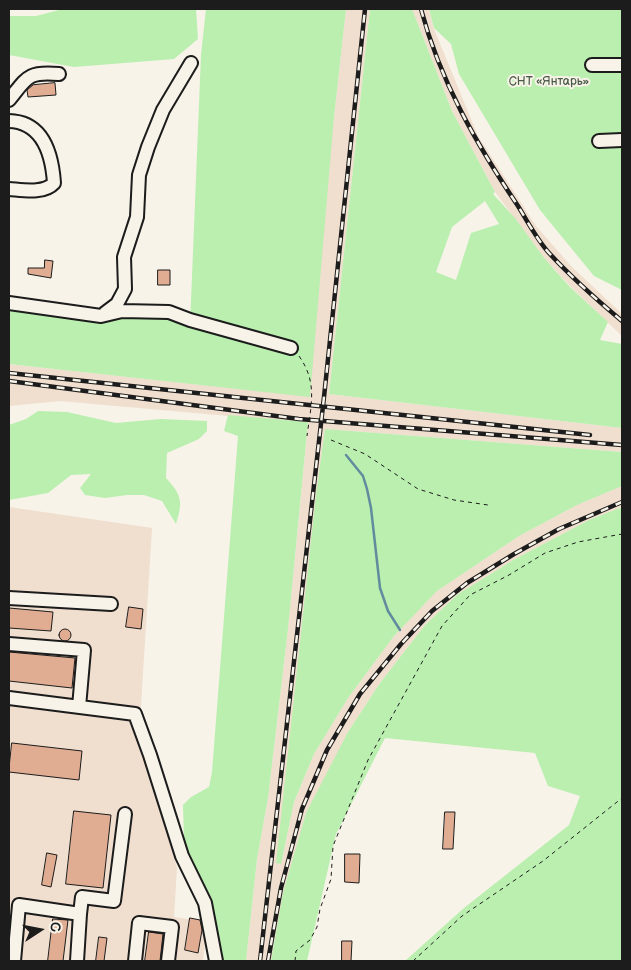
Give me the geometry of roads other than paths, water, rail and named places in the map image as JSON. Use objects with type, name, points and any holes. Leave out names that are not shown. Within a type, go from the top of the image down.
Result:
[{"type":"street","points":[[101,316],[117,304],[125,289],[124,257],[138,217],[139,175],[162,110],[191,63]]},
{"type":"street","points":[[592,65],[622,64]]},
{"type":"street","points":[[9,100],[25,79],[42,73],[59,74]]},
{"type":"street","points":[[9,121],[27,125],[39,133],[46,146],[53,169],[54,183],[49,188],[38,190],[9,189]]},
{"type":"street","points":[[599,141],[622,140]]},
{"type":"street","points":[[9,303],[101,316],[122,311],[169,312],[190,320],[291,348]]},
{"type":"street","points":[[9,598],[112,604]]},
{"type":"street","points":[[9,644],[84,650],[79,707]]},
{"type":"street","points":[[9,698],[135,714],[182,856],[205,904],[216,961]]},
{"type":"street","points":[[77,961],[82,897],[114,901],[125,814]]},
{"type":"street","points":[[14,961],[19,905],[80,914]]},
{"type":"street","points":[[135,961],[139,924],[172,927],[168,961]]},
{"type":"waterway","points":[[346,455],[363,476],[371,508],[380,588],[388,611],[400,630]]},
{"type":"railway","points":[[260,961],[324,397],[365,9]]},
{"type":"railway","points":[[421,9],[438,62],[461,112],[488,160],[537,237],[545,249],[567,272],[622,321]]},
{"type":"railway","points":[[9,373],[590,435]]},
{"type":"railway","points":[[9,381],[299,419],[622,445]]},
{"type":"railway","points":[[268,961],[281,888],[302,809],[327,750],[360,694],[401,644],[432,611],[467,583],[559,529],[622,502]]},
{"type":"park label","name":"СНТ «Янтарь»","points":[[549,82]]}]
